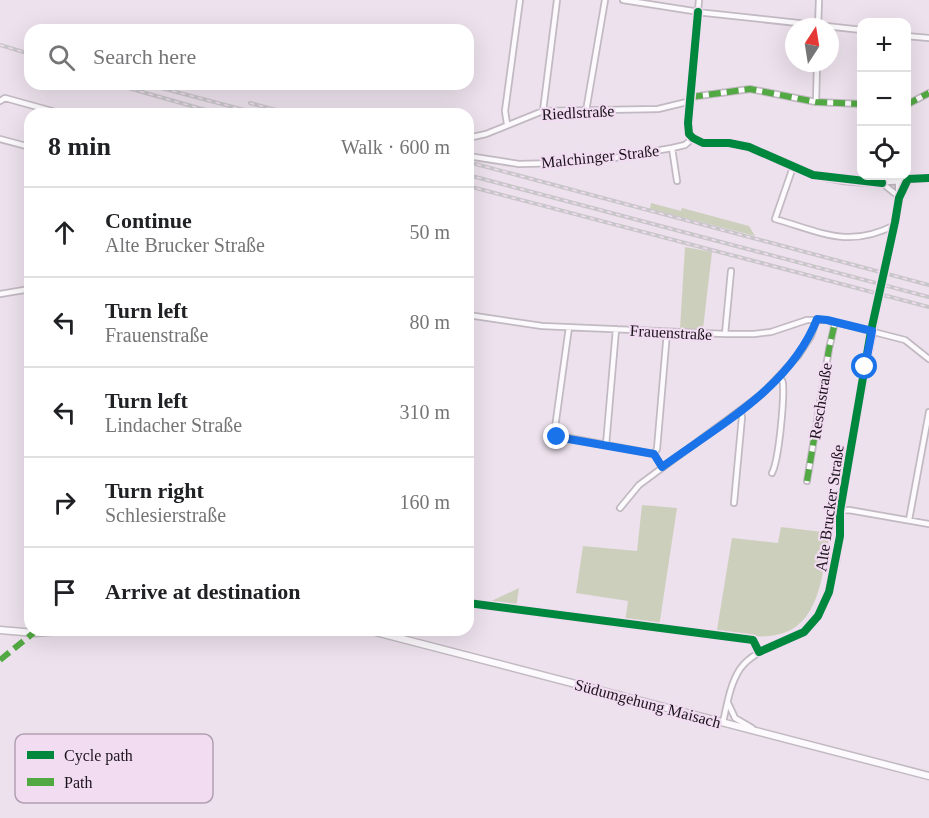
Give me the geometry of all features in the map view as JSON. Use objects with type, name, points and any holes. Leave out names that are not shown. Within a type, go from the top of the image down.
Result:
[{"type":"main road","points":[[0,630],[24,631]]},
{"type":"main road","name":"Südumgehung Maisach","points":[[391,636],[929,776]]},
{"type":"street","points":[[507,124],[505,111],[520,0]]},
{"type":"street","points":[[543,111],[557,0]]},
{"type":"street","points":[[586,111],[604,0]]},
{"type":"street","points":[[623,0],[785,22]]},
{"type":"street","points":[[699,0],[688,129],[693,138],[703,143],[729,143],[749,147],[813,175],[882,183],[902,180]]},
{"type":"street","points":[[818,18],[819,0]]},
{"type":"street","points":[[839,28],[857,30]]},
{"type":"street","points":[[911,36],[929,38]]},
{"type":"street","points":[[816,102],[817,72]]},
{"type":"street","name":"Riedlstraße","points":[[474,137],[543,111],[658,109],[691,99],[750,89],[816,102],[857,104]]},
{"type":"street","points":[[911,102],[929,93]]},
{"type":"street","points":[[0,101],[5,98],[41,108]]},
{"type":"street","name":"Malchinger Straße","points":[[474,157],[519,164],[560,163],[611,158],[672,148],[685,145],[693,138]]},
{"type":"street","points":[[0,139],[24,145]]},
{"type":"street","points":[[672,148],[677,181]]},
{"type":"street","points":[[793,167],[775,219],[834,237],[874,234],[895,225]]},
{"type":"street","points":[[911,179],[929,178]]},
{"type":"street","points":[[885,269],[899,198],[908,180]]},
{"type":"street","points":[[895,193],[896,181]]},
{"type":"street","points":[[896,181],[899,198]]},
{"type":"street","points":[[882,183],[899,198]]},
{"type":"street","points":[[725,334],[731,271]]},
{"type":"street","points":[[0,294],[24,290]]},
{"type":"street","name":"Alte Brucker Straße","points":[[728,703],[740,669],[759,652],[804,632],[818,616],[829,592],[840,530],[840,511],[879,297]]},
{"type":"street","name":"Frauenstraße","points":[[474,316],[531,325],[725,334],[771,332],[817,319],[905,340],[929,359]]},
{"type":"street","points":[[620,508],[639,485],[741,411],[779,377],[798,356],[811,336],[817,319]]},
{"type":"street","name":"Reschstraße","points":[[807,481],[835,322]]},
{"type":"street","points":[[569,327],[554,435],[654,454],[662,467]]},
{"type":"street","points":[[606,445],[616,329]]},
{"type":"street","points":[[654,454],[657,449],[667,332]]},
{"type":"street","points":[[772,473],[776,465],[782,402],[783,382],[779,377]]},
{"type":"street","points":[[734,503],[741,411]]},
{"type":"street","points":[[909,520],[929,412]]},
{"type":"street","points":[[840,511],[849,510],[929,524]]},
{"type":"street","points":[[723,722],[728,703]]},
{"type":"street","points":[[728,703],[735,718],[758,732]]},
{"type":"green space","points":[[651,203],[681,211],[682,208],[749,226],[755,236],[650,209]]},
{"type":"green space","points":[[685,247],[712,252],[703,329],[680,329]]},
{"type":"green space","points":[[642,505],[677,508],[659,627],[625,622],[628,601],[576,593],[583,546],[637,551]]},
{"type":"green space","points":[[781,527],[830,533],[821,582],[809,612],[799,624],[786,632],[769,636],[750,636],[717,630],[732,538],[778,543]]},
{"type":"green space","points":[[519,588],[516,608],[485,604]]},
{"type":"tunnel","points":[[879,297],[885,269]]},
{"type":"railway","points":[[0,45],[24,52]]},
{"type":"railway","points":[[135,90],[199,108]]},
{"type":"railway","points":[[169,90],[237,108]]},
{"type":"railway","points":[[250,103],[269,108]]},
{"type":"railway","points":[[474,164],[929,285]]},
{"type":"railway","points":[[474,177],[929,297]]},
{"type":"railway","points":[[474,188],[929,307]]},
{"type":"marked path","points":[[691,97],[750,89],[816,102],[857,104]]},
{"type":"marked path","points":[[911,102],[929,93]]},
{"type":"marked path","points":[[807,481],[835,322]]},
{"type":"marked path","points":[[0,660],[30,636]]},
{"type":"cycle path","points":[[698,12],[688,123],[689,134],[693,138],[703,143],[729,143],[749,147],[813,175],[882,183]]},
{"type":"cycle path","points":[[474,604],[753,640],[759,652],[804,632],[818,616],[829,592],[840,536],[840,511],[871,331],[899,198],[908,179],[929,178]]},
{"type":"route","points":[[557,437],[654,454],[662,467],[762,394],[798,356],[811,336],[817,319],[872,331],[865,367]]}]
